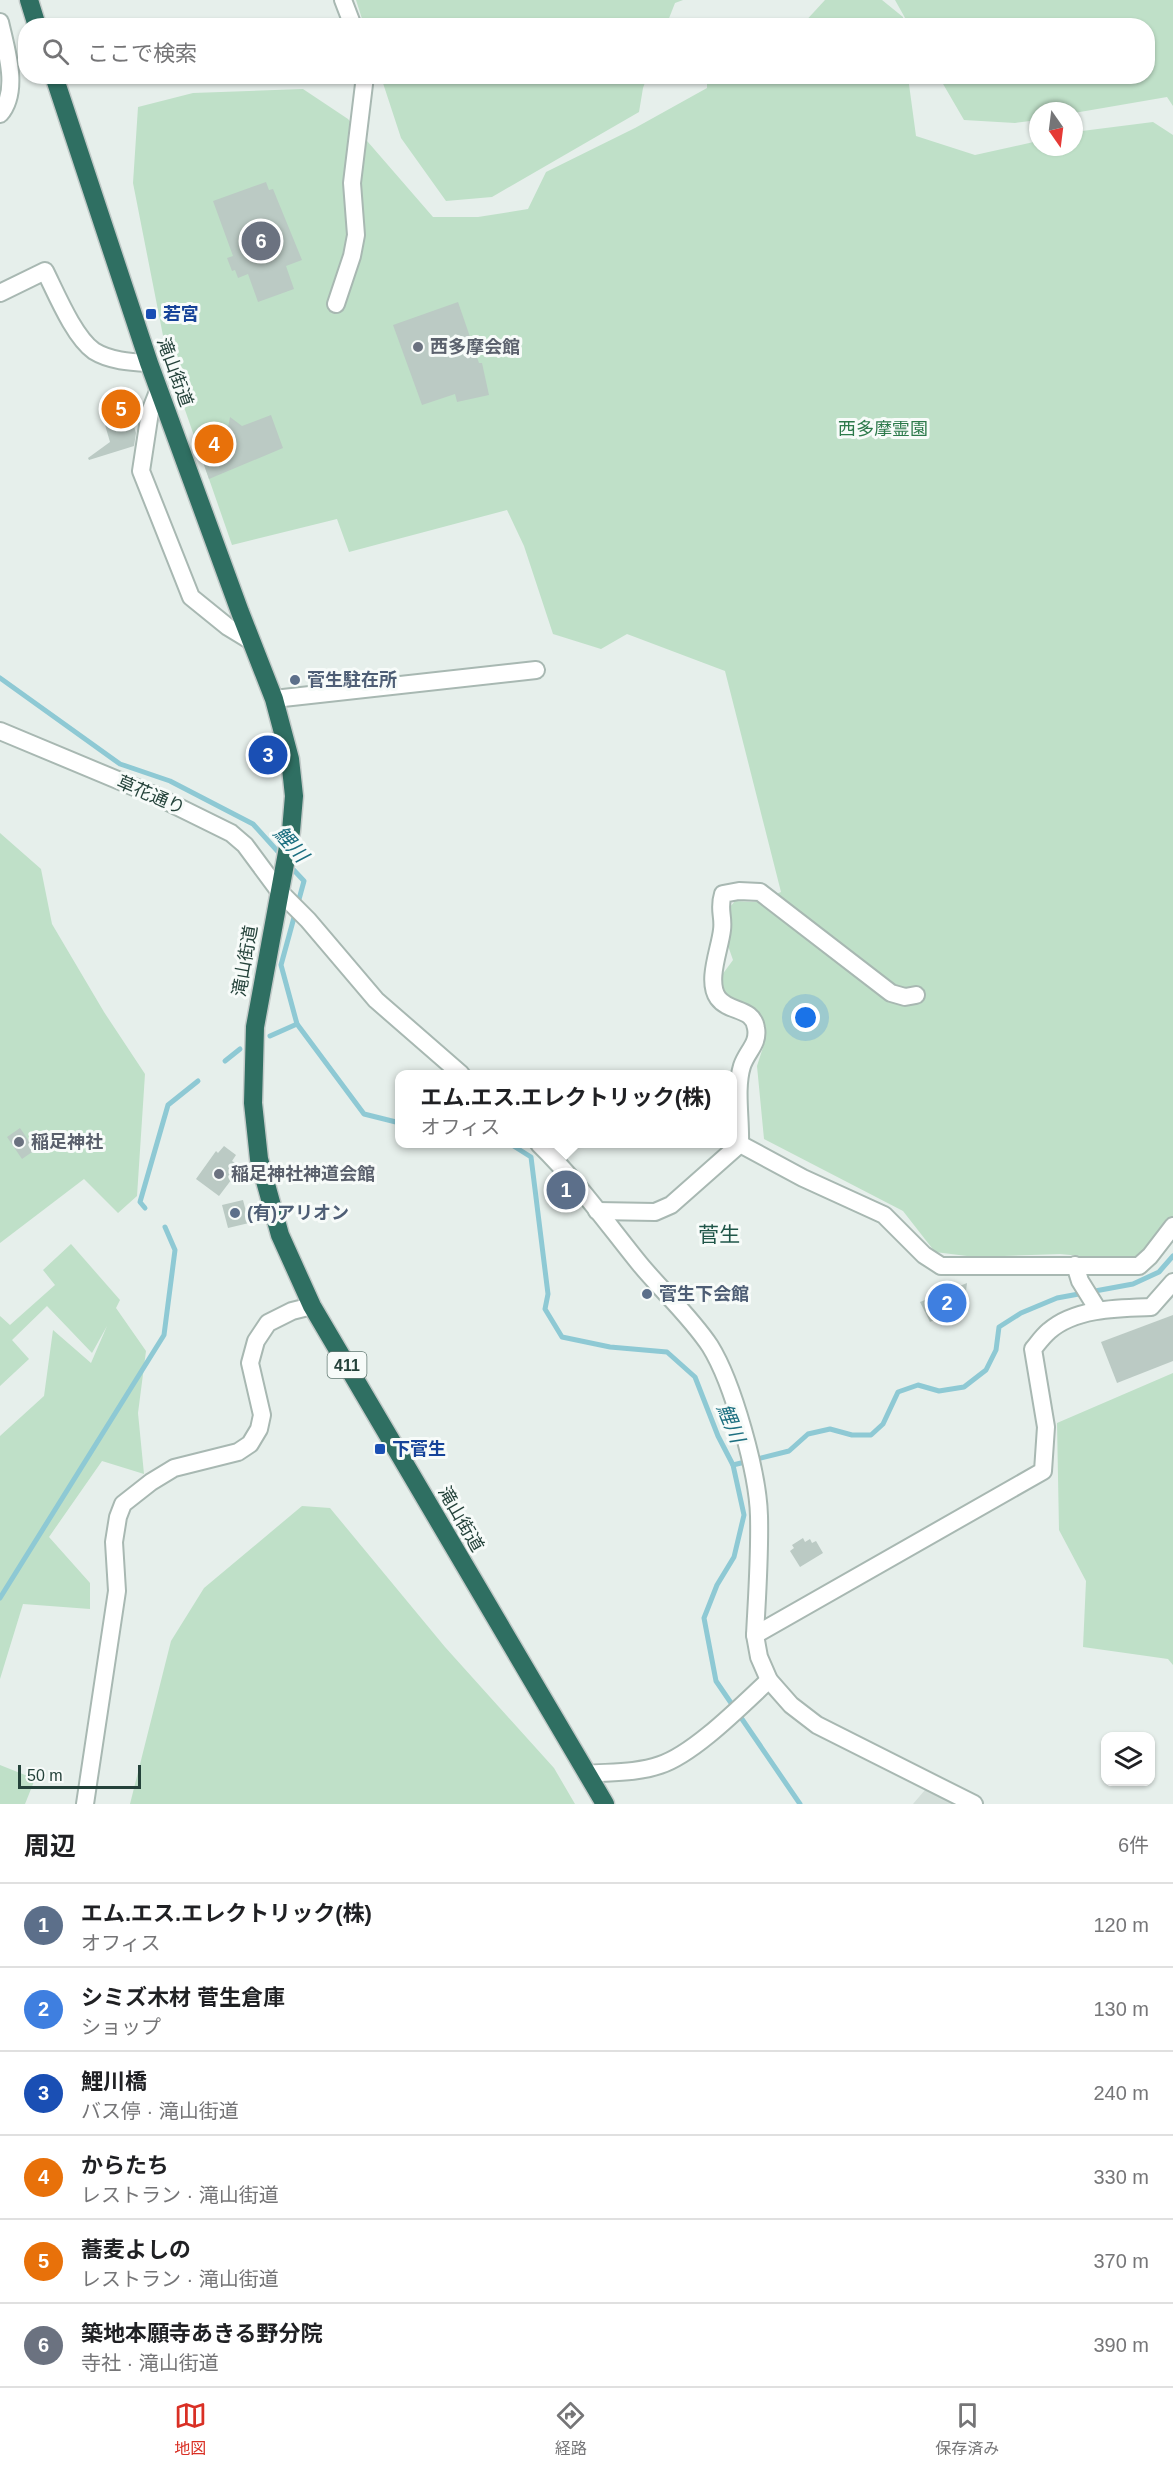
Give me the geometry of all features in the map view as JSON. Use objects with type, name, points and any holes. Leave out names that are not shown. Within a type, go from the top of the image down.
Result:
[{"type":"highway","points":[[29,0],[35,18]]},
{"type":"highway","name":"滝山街道","points":[[57,84],[149,363],[274,699],[290,759],[293,787],[284,890],[255,1028],[253,1103],[259,1159],[280,1235],[312,1306],[605,1804]]},
{"type":"street","points":[[343,0],[350,18]]},
{"type":"street","points":[[0,22],[10,77],[8,99],[0,114]]},
{"type":"street","points":[[336,304],[352,256],[356,235],[352,183],[364,84]]},
{"type":"street","points":[[0,292],[45,271],[80,335],[94,351],[127,362],[149,363]]},
{"type":"street","points":[[159,389],[150,412],[141,471],[191,597],[228,627],[251,641]]},
{"type":"street","points":[[274,699],[536,670]]},
{"type":"street","name":"草花通り","points":[[0,731],[156,796],[231,832],[245,845],[388,1013],[456,1070]]},
{"type":"street","points":[[737,1147],[740,1144],[740,1076],[743,1063],[757,1040],[756,1025],[750,1015],[725,1005],[717,996],[714,977],[723,927],[720,906],[723,894],[739,891],[760,892],[891,993],[905,998],[916,995]]},
{"type":"street","points":[[740,1144],[804,1178],[884,1215],[924,1255],[941,1266],[1077,1273],[1139,1266],[1150,1256],[1173,1226]]},
{"type":"street","points":[[544,1148],[709,1346],[722,1368],[740,1418],[759,1516],[755,1635],[763,1685],[817,1725],[974,1804]]},
{"type":"street","points":[[597,1211],[655,1212],[671,1205],[735,1148]]},
{"type":"street","points":[[1077,1273],[1098,1310]]},
{"type":"street","points":[[755,1635],[1043,1471],[1046,1427],[1033,1349],[1050,1330],[1071,1319],[1098,1310],[1152,1307],[1173,1282]]},
{"type":"street","points":[[85,1804],[117,1592],[114,1542],[118,1517],[123,1504],[151,1482],[174,1468],[238,1452],[250,1444],[260,1429],[262,1415],[250,1363],[256,1341],[268,1323],[292,1311],[312,1306]]},
{"type":"street","points":[[587,1774],[639,1770],[661,1765],[685,1754],[763,1685]]},
{"type":"shaded area","points":[[925,1790],[960,1804],[913,1804]]},
{"type":"green space","points":[[356,0],[683,0],[675,3],[669,18],[362,18]]},
{"type":"green space","points":[[825,0],[882,0],[903,17],[903,18],[808,18]]},
{"type":"green space","points":[[895,0],[1173,0],[1173,106],[1167,97],[1083,111],[1083,102],[1029,102],[1029,121],[1015,123],[964,120],[943,84],[1155,84],[1155,18],[905,18]]},
{"type":"green space","points":[[384,84],[644,84],[639,112],[492,197],[446,201],[401,138]]},
{"type":"green space","name":"西多摩霊園","points":[[707,84],[909,84],[916,136],[975,155],[1029,143],[1029,156],[1083,156],[1083,131],[1153,122],[1173,135],[1173,1227],[1132,1261],[1060,1254],[975,1257],[935,1252],[903,1211],[764,1139],[757,1066],[765,1041],[753,1012],[728,1003],[719,979],[733,960],[726,940],[725,913],[735,901],[755,902],[781,892],[725,671],[627,634],[601,649],[553,634],[524,546],[507,510],[349,552],[337,519],[232,545],[168,361],[133,183],[138,107],[193,93],[303,89],[348,119],[433,217],[478,217],[528,209],[546,172],[635,128],[707,88]]},
{"type":"green space","points":[[0,833],[41,869],[52,924],[104,1012],[145,1074],[137,1196],[118,1213],[84,1179],[0,1243]]},
{"type":"green space","points":[[71,1244],[120,1300],[116,1308],[146,1351],[138,1413],[144,1474],[102,1461],[49,1537],[90,1583],[90,1609],[23,1604],[0,1679],[0,1436],[44,1396],[53,1330],[91,1363],[107,1326],[92,1353],[47,1306],[12,1340],[29,1359],[0,1386],[0,1316],[10,1325],[55,1285],[43,1270]]},
{"type":"green space","points":[[1173,1373],[1173,1665],[1168,1659],[1083,1647],[1086,1581],[1059,1530],[1057,1423]]},
{"type":"green space","points":[[302,1506],[330,1508],[445,1647],[554,1768],[575,1804],[130,1804],[171,1641],[204,1588]]},
{"type":"green space","points":[[0,1765],[35,1779],[25,1804],[0,1804]]},
{"type":"building","points":[[266,182],[269,190],[273,189],[302,260],[286,266],[294,289],[258,302],[248,274],[238,278],[235,270],[232,271],[227,258],[233,256],[213,201]]},
{"type":"building","name":"西多摩会館","points":[[458,302],[479,363],[482,363],[489,395],[457,402],[455,394],[422,405],[393,325]]},
{"type":"building","points":[[114,396],[125,398],[136,433],[134,446],[89,460],[88,458],[110,442],[103,418],[106,399],[113,401]]},
{"type":"building","points":[[271,415],[283,448],[209,479],[197,445],[227,433],[230,417],[242,426]]},
{"type":"building","points":[[20,1128],[35,1150],[22,1159],[7,1137]]},
{"type":"building","points":[[224,1146],[236,1155],[232,1161],[241,1167],[219,1196],[196,1179],[216,1151],[218,1153]]},
{"type":"building","points":[[243,1200],[249,1223],[228,1228],[222,1205]]},
{"type":"building","points":[[967,1283],[964,1308],[930,1322],[920,1302]]},
{"type":"building","points":[[1173,1315],[1173,1361],[1117,1383],[1101,1342]]},
{"type":"building","points":[[803,1538],[805,1542],[810,1539],[812,1543],[816,1541],[823,1553],[800,1567],[790,1551],[794,1548],[792,1545]]},
{"type":"waterway","name":"鯉川","points":[[0,678],[120,764],[170,781],[253,824],[281,855]]},
{"type":"waterway","name":"鯉川","points":[[289,865],[304,881],[281,965],[297,1024],[364,1114],[395,1122]]},
{"type":"waterway","points":[[270,1036],[297,1024]]},
{"type":"waterway","points":[[225,1061],[240,1049]]},
{"type":"waterway","points":[[145,1208],[140,1202],[168,1105],[198,1081]]},
{"type":"waterway","name":"鯉川","points":[[517,1148],[531,1157],[548,1294],[545,1309],[562,1337],[610,1347],[667,1352],[695,1377],[718,1436],[733,1465],[744,1515],[734,1557],[717,1585],[704,1618],[716,1681],[800,1804]]},
{"type":"waterway","points":[[0,1598],[164,1335],[175,1250],[165,1227]]},
{"type":"waterway","points":[[733,1465],[789,1451],[808,1434],[830,1429],[852,1435],[871,1435],[883,1424],[898,1392],[918,1385],[939,1391],[964,1387],[986,1370],[996,1350],[999,1327],[1021,1313],[1057,1298],[1133,1284],[1159,1272],[1173,1256]]},
{"type":"place","name":"築地本願寺あきる野分院","points":[[261,241]]},
{"type":"place","name":"若宮","points":[[151,314]]},
{"type":"place","name":"西多摩会館","points":[[418,347]]},
{"type":"place","name":"蕎麦よしの","points":[[121,409]]},
{"type":"place","name":"からたち","points":[[214,444]]},
{"type":"place","name":"菅生駐在所","points":[[295,680]]},
{"type":"place","name":"鯉川橋","points":[[268,755]]},
{"type":"place","name":"稲足神社","points":[[19,1142]]},
{"type":"place","name":"稲足神社神道会館","points":[[219,1174]]},
{"type":"place","name":"エム.エス.エレクトリック(株)","points":[[566,1190]]},
{"type":"place","name":"(有)アリオン","points":[[235,1213]]},
{"type":"place","name":"菅生下会館","points":[[647,1294]]},
{"type":"place","name":"シミズ木材 菅生倉庫","points":[[947,1303]]},
{"type":"place","name":"下菅生","points":[[380,1449]]},
{"type":"district","name":"菅生","points":[[719,1234]]}]
